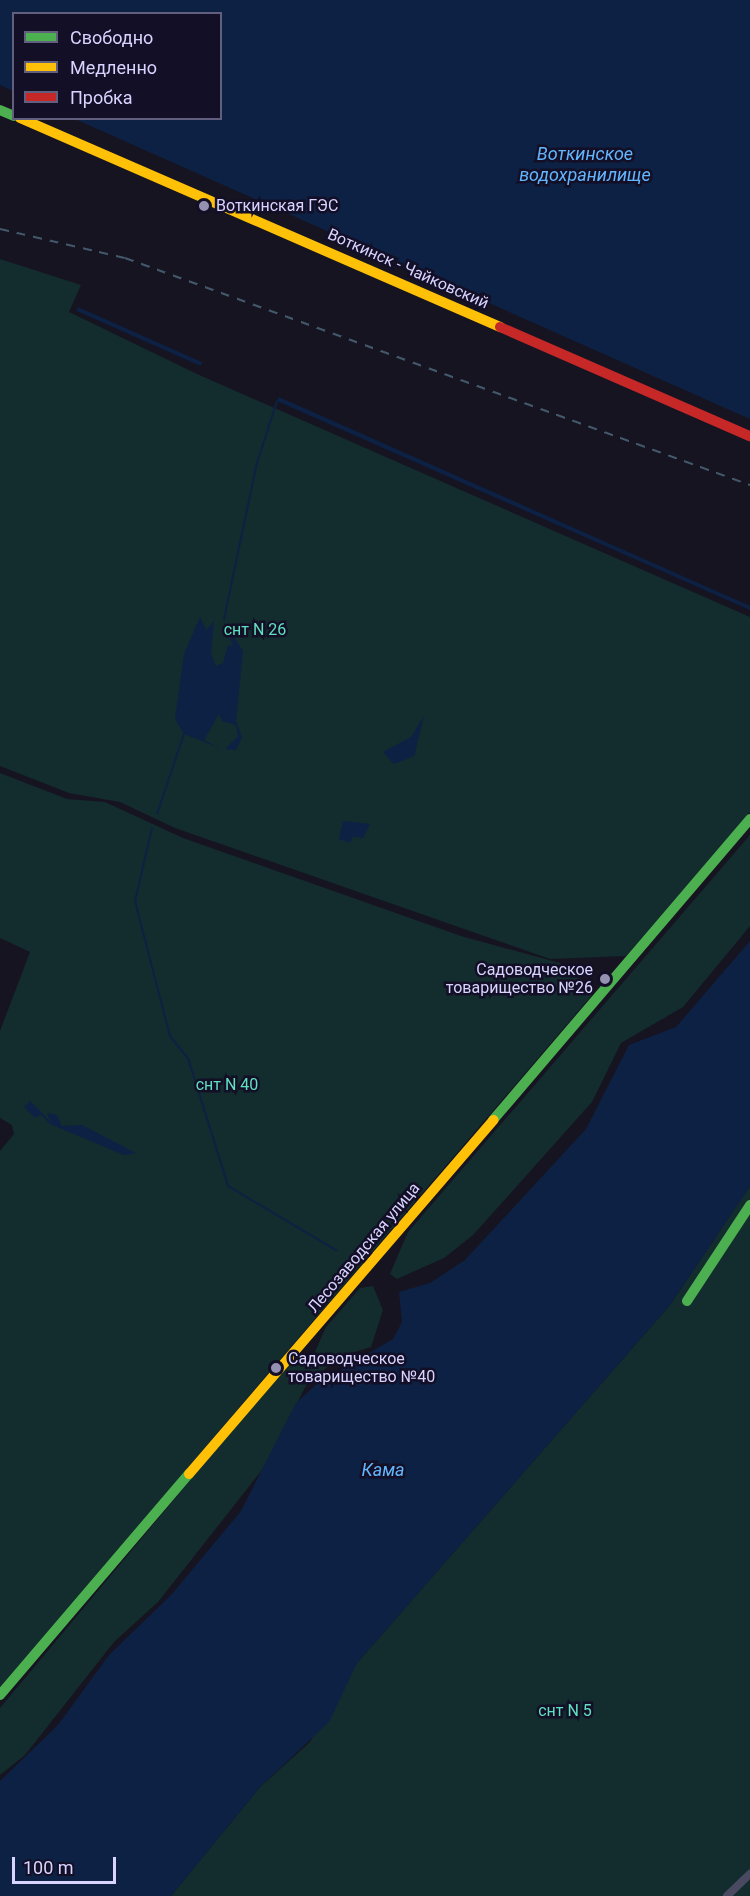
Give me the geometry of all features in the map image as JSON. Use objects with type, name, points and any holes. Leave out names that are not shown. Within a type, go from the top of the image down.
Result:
[{"type":"street","name":"Воткинск - Чайковский","points":[[25,120],[750,436]]},
{"type":"street","name":"Лесозаводская улица","points":[[0,1695],[750,819]]},
{"type":"street","points":[[687,1301],[750,1205]]},
{"type":"street","points":[[727,1896],[750,1874]]},
{"type":"green space","name":"снт N 26","points":[[0,259],[81,285],[69,312],[197,374],[750,617],[750,812],[626,956],[550,959],[175,828],[120,802],[69,793],[0,766]]},
{"type":"green space","name":"снт N 40","points":[[0,773],[67,799],[105,802],[183,838],[461,936],[578,968],[581,986],[592,995],[0,1687],[0,1151],[14,1134],[12,1125],[0,1118],[0,1031],[30,952],[0,938]]},
{"type":"green space","points":[[750,835],[750,926],[683,1007],[621,1043],[592,1102],[473,1235],[444,1258],[397,1279],[390,1274],[408,1232]]},
{"type":"green space","name":"снт N 5","points":[[750,1186],[750,1896],[171,1896],[260,1787],[310,1742],[357,1663],[670,1305]]},
{"type":"green space","points":[[373,1286],[383,1310],[371,1347],[342,1356],[308,1382],[262,1470],[158,1602],[114,1642],[25,1755],[0,1775],[0,1708],[233,1429],[294,1360],[314,1354],[326,1327],[360,1288]]},
{"type":"water","name":"Воткинское водохранилище","points":[[0,0],[750,0],[750,419],[77,120],[222,120],[222,12],[12,12],[12,91],[0,85]]},
{"type":"water","points":[[78,307],[202,362],[201,366],[76,311]]},
{"type":"water","points":[[279,397],[750,606],[750,610],[277,401]]},
{"type":"water","points":[[200,617],[206,630],[214,621],[211,654],[216,666],[223,663],[228,645],[233,646],[223,620],[243,651],[236,721],[242,737],[236,750],[225,749],[238,736],[236,725],[222,721],[219,714],[204,740],[220,748],[184,734],[175,719],[184,654]]},
{"type":"water","points":[[424,716],[414,756],[394,764],[383,752],[411,737]]},
{"type":"water","points":[[343,821],[370,824],[363,838],[352,837],[350,843],[339,839]]},
{"type":"water","name":"Кама","points":[[750,941],[750,1186],[670,1305],[357,1663],[329,1722],[260,1787],[171,1896],[0,1896],[0,1781],[58,1725],[109,1655],[172,1594],[241,1511],[296,1403],[319,1382],[393,1339],[402,1322],[399,1292],[430,1283],[465,1260],[586,1129],[629,1045],[676,1027]]},
{"type":"water","points":[[30,1101],[51,1122],[47,1113],[57,1115],[62,1126],[82,1125],[136,1153],[124,1155],[50,1124],[41,1115],[35,1118],[24,1107]]},
{"type":"waterway","points":[[224,619],[257,463],[277,401]]},
{"type":"waterway","points":[[157,814],[184,734]]},
{"type":"waterway","points":[[152,828],[135,901],[170,1036],[188,1058],[228,1186],[336,1250]]},
{"type":"railway","points":[[0,229],[125,258],[750,485]]},
{"type":"traffic: fast","points":[[0,110],[12,115]]},
{"type":"traffic: fast","points":[[493,1120],[750,819]]},
{"type":"traffic: fast","points":[[687,1301],[750,1205]]},
{"type":"traffic: fast","points":[[0,1695],[189,1474]]},
{"type":"traffic: slow","points":[[25,120],[500,327]]},
{"type":"traffic: slow","points":[[189,1474],[493,1120]]},
{"type":"traffic: jam","points":[[500,327],[750,436]]},
{"type":"place","name":"Воткинская ГЭС","points":[[204,206]]},
{"type":"place","name":"Садоводческое товарищество №26","points":[[605,979]]},
{"type":"place","name":"Садоводческое товарищество №40","points":[[276,1368]]}]
